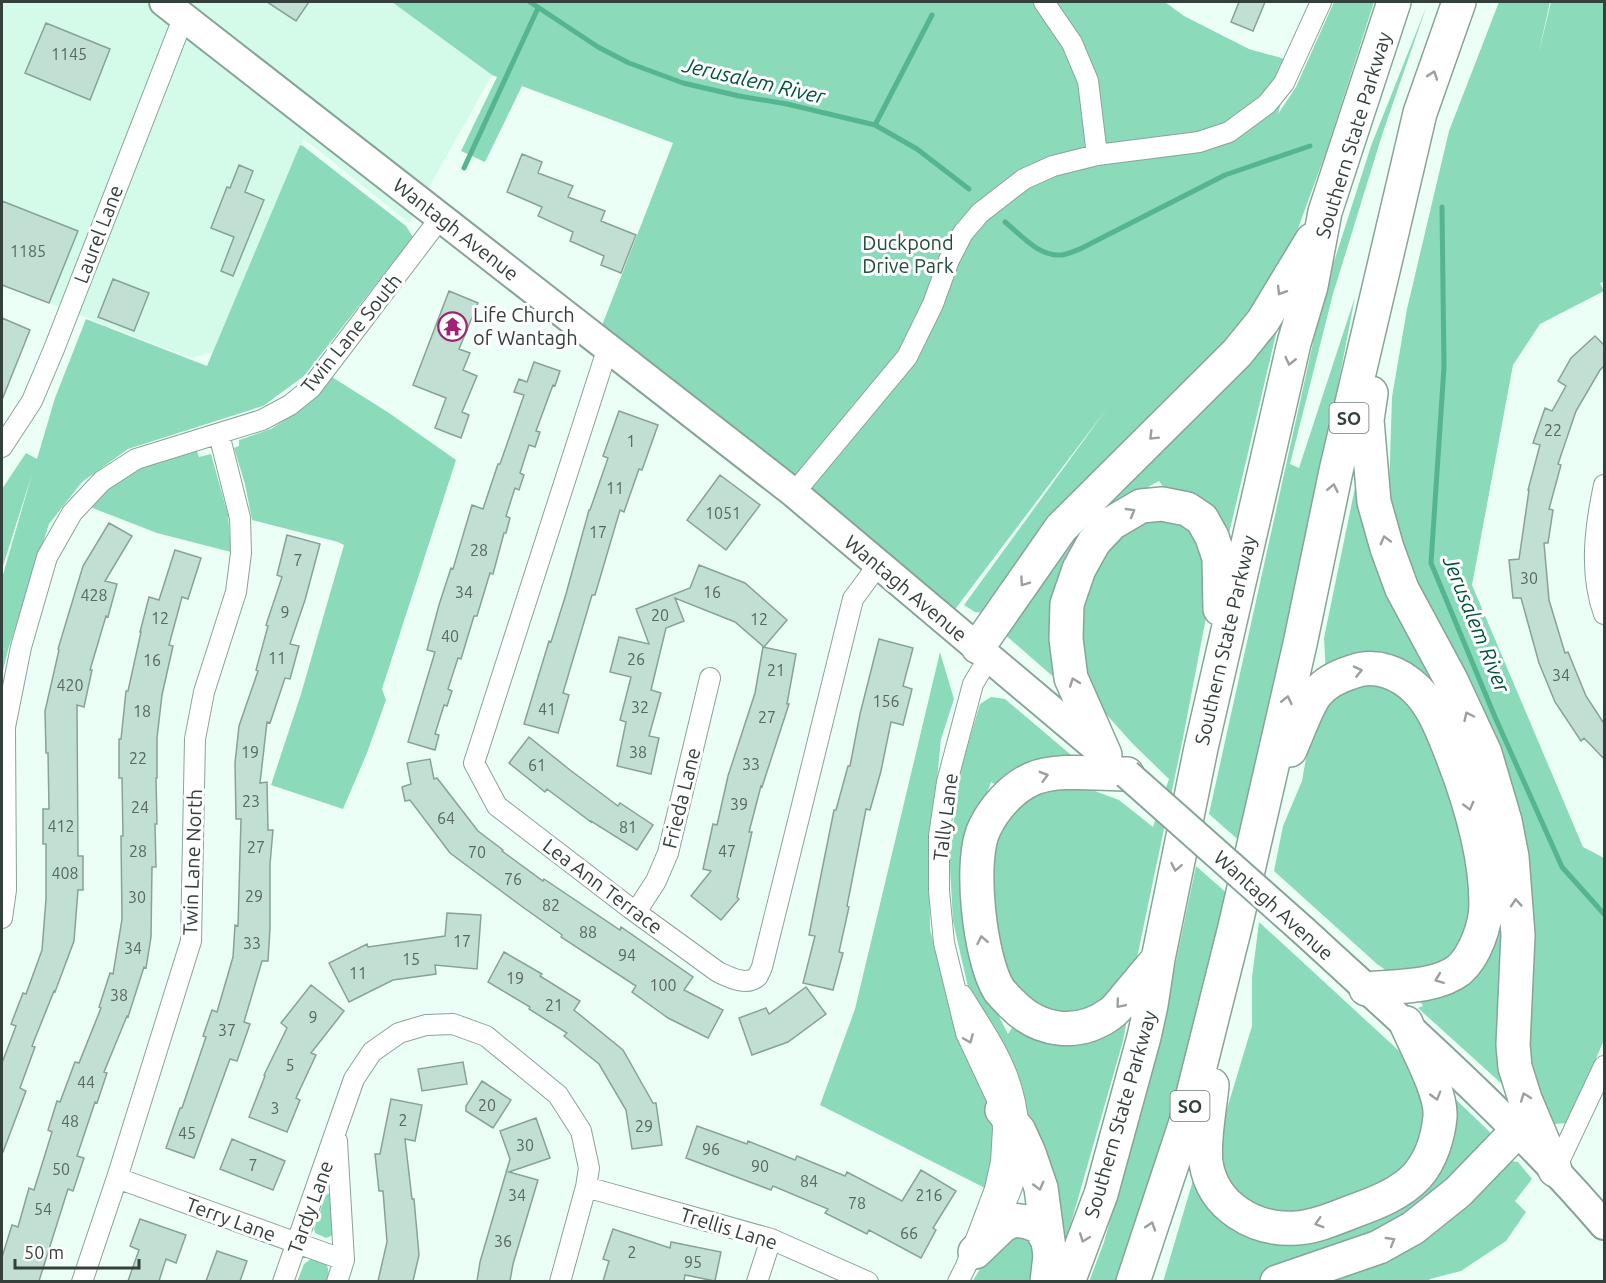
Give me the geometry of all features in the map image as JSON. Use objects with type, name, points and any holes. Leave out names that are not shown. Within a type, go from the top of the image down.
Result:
[{"type":"highway","name":"Southern State Parkway","points":[[1068,1281],[1104,1182],[1144,1037],[1201,748],[1294,343],[1311,286],[1322,223],[1395,2]]},
{"type":"highway","name":"SO","points":[[1133,1281],[1186,1122],[1235,927],[1300,644],[1336,471],[1419,114],[1459,2]]},
{"type":"highway","points":[[1419,114],[1413,197],[1384,321],[1366,420],[1374,502],[1402,589],[1451,680],[1485,753],[1505,821],[1512,857],[1518,935],[1513,1045],[1515,1067],[1525,1099],[1555,1170]]},
{"type":"highway","points":[[984,652],[1061,528],[1237,352],[1263,321],[1322,223]]},
{"type":"highway","points":[[1158,959],[1112,1013],[1093,1024],[1072,1029],[1049,1027],[1023,1015],[1000,991],[988,966],[981,934],[977,876],[978,853],[984,828],[1003,800],[1032,779],[1052,773],[1116,765],[1071,678],[1066,639],[1067,604],[1079,569],[1094,542],[1112,523],[1141,506],[1162,504],[1187,509],[1202,519],[1212,537],[1219,558],[1220,614],[1201,748]]},
{"type":"highway","points":[[1255,838],[1316,693],[1337,677],[1360,668],[1382,669],[1399,675],[1418,691],[1428,703],[1442,730],[1464,785],[1478,837],[1484,873],[1486,906],[1483,932],[1458,970],[1434,982],[1366,989]]},
{"type":"highway","points":[[1235,927],[1217,1042],[1206,1140],[1206,1163],[1214,1187],[1221,1198],[1235,1211],[1256,1223],[1274,1228],[1317,1225],[1379,1202],[1400,1190],[1417,1175],[1431,1152],[1438,1134],[1440,1114],[1438,1096],[1406,1023]]},
{"type":"highway","points":[[1011,1121],[1029,1153],[1041,1188],[1050,1256],[1047,1281]]},
{"type":"highway","points":[[1277,1281],[1379,1247],[1413,1228],[1458,1192],[1517,1131]]},
{"type":"highway","points":[[966,1266],[1002,1226],[1013,1220],[1028,1222],[1040,1227],[1048,1241]]},
{"type":"main road","name":"Wantagh Avenue","points":[[174,9],[794,493],[984,652],[1116,765],[1406,1023],[1517,1131],[1605,1225]]},
{"type":"street","points":[[1045,2],[1072,43],[1088,81],[1097,155]]},
{"type":"street","points":[[794,493],[907,357],[933,304],[949,260],[963,233],[980,213],[1024,179],[1053,166],[1097,155],[1199,142],[1229,132],[1267,104],[1284,82],[1321,2]]},
{"type":"street","name":"Laurel Lane","points":[[2,447],[32,401],[54,349],[174,9]]},
{"type":"street","name":"Twin Lane South","points":[[2,918],[6,890],[5,727],[21,647],[47,557],[72,513],[102,481],[136,459],[262,420],[290,405],[310,388],[441,217]]},
{"type":"street","name":"Lea Ann Terrace","points":[[608,347],[474,763],[497,806],[636,912],[728,977],[744,981],[751,980],[758,976],[762,967],[853,599],[878,565]]},
{"type":"street","name":"Twin Lane North","points":[[82,1281],[117,1178],[191,941],[195,739],[204,692],[236,592],[241,554],[240,518],[219,434]]},
{"type":"street","points":[[1605,485],[1596,532],[1595,567],[1605,614]]},
{"type":"street","name":"Tally Lane","points":[[984,652],[973,684],[947,782],[939,836],[939,891],[944,943],[966,1034],[1011,1121]]},
{"type":"street","name":"Frieda Lane","points":[[636,912],[656,880],[668,853],[710,678]]},
{"type":"street","name":"Tally Lane","points":[[954,982],[995,1050],[1007,1075],[1016,1107],[1011,1121],[1013,1184],[1002,1212],[966,1266]]},
{"type":"street","name":"Tardy Lane","points":[[284,1281],[354,1079],[372,1052],[399,1033],[426,1025],[453,1024],[486,1036],[558,1095],[581,1131],[589,1168],[586,1187],[560,1281]]},
{"type":"street","points":[[1555,1170],[1605,1066]]},
{"type":"street","name":"Tally Lane","points":[[966,1266],[995,1190],[1001,1162],[1003,1129],[1011,1121]]},
{"type":"street","name":"Tardy Lane","points":[[336,1132],[344,1260],[337,1281]]},
{"type":"street","name":"Terry Lane","points":[[117,1178],[344,1260]]},
{"type":"street","name":"Trellis Lane","points":[[586,1187],[771,1239],[868,1281]]},
{"type":"street","points":[[757,1281],[771,1239]]},
{"type":"shaded area","points":[[2,2],[392,2],[492,75],[409,223],[304,139],[217,351],[191,358],[2,285]]},
{"type":"green space","name":"Duckpond Drive Park","points":[[392,2],[1165,2],[1184,16],[1249,49],[1292,61],[1278,114],[1296,87],[1334,2],[1374,2],[1326,152],[1296,234],[1275,282],[1232,347],[985,613],[975,612],[964,605],[1108,407],[953,612],[601,328],[673,143],[522,86],[485,162],[461,151],[497,77]]},
{"type":"green space","points":[[1499,2],[1550,2],[1538,56],[1551,2],[1604,2],[1604,282],[1600,283],[1604,291],[1540,324],[1513,365],[1472,585],[1583,847],[1604,858],[1604,1040],[1566,1123],[1555,1124],[1544,1117],[1526,1066],[1524,1002],[1401,552],[1389,490],[1392,397],[1407,309],[1449,131]]},
{"type":"green space","points":[[1427,5],[1383,132],[1333,294],[1290,464],[1299,468],[1355,297],[1243,844],[1209,814],[1324,293],[1371,146]]},
{"type":"green space","points":[[300,145],[406,226],[413,237],[304,376],[263,406],[128,449],[82,482],[49,524],[2,675],[2,578],[33,471],[2,569],[2,489],[26,453],[37,459],[55,398],[86,319],[207,366]]},
{"type":"green space","points":[[1280,317],[1227,542],[1167,492],[1159,481],[1112,507],[1091,527],[1065,687],[1003,633],[1080,526]]},
{"type":"green space","points":[[332,377],[456,460],[382,689],[386,700],[343,809],[271,785],[301,694],[344,545],[252,520],[245,484],[234,448],[239,446],[239,440],[271,429],[306,406]]},
{"type":"green space","points":[[197,451],[199,457],[211,454],[228,515],[231,552],[157,533],[90,507],[110,487],[142,467]]},
{"type":"green space","points":[[1358,473],[1468,737],[1509,914],[1503,1085],[1418,1008],[1423,1006],[1418,998],[1499,915],[1420,679],[1326,674],[1324,638]]},
{"type":"green space","points":[[1156,515],[1190,523],[1213,581],[1183,738],[1133,977],[1096,1016],[1055,1020],[1000,978],[987,847],[1000,820],[1033,791],[1084,787],[1119,800],[1153,827],[1169,779],[1105,713],[1093,685],[1085,681],[1077,619],[1093,566],[1121,531]]},
{"type":"green space","points":[[940,652],[954,699],[941,739],[929,861],[930,929],[946,990],[994,1116],[995,1153],[987,1189],[820,1105],[855,1009]]},
{"type":"green space","points":[[1350,682],[1410,690],[1455,782],[1479,928],[1457,966],[1397,978],[1377,964],[1274,871],[1283,826],[1302,781],[1311,730],[1323,701]]},
{"type":"green space","points":[[991,697],[1005,699],[1077,760],[1005,789],[991,782],[971,841],[982,983],[1008,1034],[1016,1022],[1127,1019],[1123,1041],[1059,1265],[1019,1076],[970,996],[953,921],[949,851],[962,764],[980,704]]},
{"type":"green space","points":[[1196,866],[1231,897],[1127,1281],[1089,1282],[1104,1242],[1154,1066]]},
{"type":"green space","points":[[1259,922],[1422,1072],[1431,1095],[1413,1170],[1299,1220],[1240,1200],[1222,1172],[1220,1132],[1252,1026],[1252,978]]},
{"type":"green space","points":[[1448,1092],[1495,1137],[1395,1230],[1262,1281],[1163,1282],[1194,1177],[1237,1228],[1401,1203]]},
{"type":"green space","points":[[1504,1160],[1518,1162],[1532,1179],[1515,1201],[1526,1212],[1506,1241],[1461,1271],[1428,1281],[1311,1282]]},
{"type":"green space","points":[[328,1193],[331,1197],[334,1233],[326,1238],[315,1233],[314,1229]]},
{"type":"green space","points":[[1001,1235],[1041,1237],[1039,1281],[972,1282]]},
{"type":"green space","points":[[311,1259],[324,1262],[328,1268],[327,1281],[297,1282],[304,1264]]},
{"type":"building","points":[[267,2],[309,2],[296,21]]},
{"type":"building","points":[[1239,2],[1265,2],[1253,31],[1231,22]]},
{"type":"building","points":[[46,23],[110,49],[90,100],[25,73]]},
{"type":"building","points":[[522,154],[542,162],[538,173],[573,186],[568,197],[605,211],[601,221],[636,235],[621,273],[601,265],[604,256],[570,241],[573,232],[538,216],[542,207],[507,192]]},
{"type":"building","points":[[239,165],[253,171],[245,192],[264,200],[233,276],[221,271],[234,237],[211,228],[227,187],[230,188]]},
{"type":"building","points":[[2,201],[78,231],[49,303],[2,285]]},
{"type":"building","points":[[113,279],[149,293],[134,331],[98,317]]},
{"type":"building","name":"Life Church of Wantagh","points":[[449,291],[478,303],[459,349],[470,353],[463,370],[477,376],[462,412],[469,415],[461,438],[435,428],[446,398],[413,385]]},
{"type":"building","points":[[2,318],[30,330],[2,400]]},
{"type":"building","points":[[1595,336],[1605,346],[1605,365],[1576,411],[1558,464],[1561,465],[1549,509],[1553,510],[1548,543],[1544,543],[1549,600],[1565,653],[1568,652],[1586,696],[1605,725],[1605,760],[1584,738],[1581,741],[1555,702],[1539,663],[1521,598],[1513,598],[1509,560],[1519,559],[1528,490],[1540,445],[1533,443],[1545,408],[1552,411],[1566,386],[1558,381],[1571,358]]},
{"type":"building","points":[[534,362],[560,371],[536,431],[540,432],[535,447],[529,445],[520,473],[524,475],[519,490],[515,488],[506,516],[510,518],[493,574],[490,573],[461,659],[458,658],[448,689],[452,691],[447,706],[444,705],[435,734],[439,735],[435,750],[408,742],[435,652],[427,650],[439,605],[451,568],[453,569],[472,505],[483,509],[524,395],[514,392],[519,379],[527,382]]},
{"type":"building","points":[[619,411],[658,425],[624,512],[620,510],[595,595],[592,595],[563,693],[569,695],[558,733],[524,724],[566,594],[589,510],[608,458],[603,456]]},
{"type":"building","points":[[720,475],[760,505],[726,550],[687,520]]},
{"type":"building","points":[[109,523],[132,536],[105,581],[117,584],[90,670],[92,670],[84,707],[77,705],[78,856],[83,856],[83,890],[78,890],[74,941],[32,1046],[35,1047],[20,1088],[26,1091],[2,1152],[2,1063],[16,1026],[11,1024],[23,993],[26,994],[42,950],[46,899],[46,844],[43,844],[43,809],[49,809],[45,711],[58,649],[83,566]]},
{"type":"building","points":[[287,535],[320,544],[290,644],[299,646],[290,679],[285,678],[270,723],[267,722],[260,783],[267,782],[268,830],[273,830],[268,961],[262,961],[244,1022],[250,1024],[237,1061],[230,1059],[194,1158],[166,1148],[206,1037],[203,1036],[212,1010],[217,1012],[233,957],[235,925],[238,926],[241,819],[236,819],[235,763],[239,726],[258,671],[256,670],[268,626],[266,625],[282,577],[277,575]]},
{"type":"building","points":[[175,550],[201,558],[188,599],[182,597],[169,645],[173,646],[162,695],[157,738],[156,867],[152,867],[151,937],[146,968],[144,967],[128,1017],[104,1072],[107,1073],[77,1156],[84,1158],[73,1191],[68,1189],[39,1281],[2,1281],[2,1257],[12,1225],[18,1227],[29,1188],[34,1190],[52,1132],[48,1130],[57,1101],[60,1102],[75,1062],[79,1063],[101,1008],[99,1007],[110,973],[113,974],[122,919],[121,836],[123,836],[119,739],[121,739],[126,691],[128,691],[149,597],[159,600]]},
{"type":"building","points":[[699,565],[745,583],[787,620],[764,647],[735,622],[675,598],[684,621],[666,628],[651,690],[661,693],[649,736],[659,738],[651,774],[617,766],[626,722],[620,720],[631,677],[610,672],[619,637],[649,644],[636,609],[690,588]]},
{"type":"building","points":[[879,639],[913,648],[903,686],[912,689],[903,725],[891,722],[870,810],[866,809],[839,952],[843,953],[833,990],[803,983],[815,936],[809,935],[834,810],[836,810],[848,766],[850,766],[860,714]]},
{"type":"building","points":[[763,647],[796,654],[787,704],[789,704],[761,786],[749,832],[752,832],[737,897],[739,899],[721,920],[691,896],[711,871],[703,869],[713,824],[717,825],[728,776],[755,693]]},
{"type":"building","points":[[529,737],[618,806],[620,803],[653,825],[637,850],[591,822],[547,789],[545,792],[509,763]]},
{"type":"building","points":[[430,759],[434,779],[437,778],[478,831],[502,851],[543,881],[544,879],[620,930],[621,927],[693,977],[684,990],[723,1010],[708,1038],[668,1018],[632,992],[636,986],[561,937],[562,935],[450,853],[410,800],[405,801],[402,787],[411,784],[407,763]]},
{"type":"building","points":[[447,913],[481,915],[477,969],[435,965],[436,974],[393,980],[349,1002],[329,963],[367,944],[368,947],[445,936]]},
{"type":"building","points":[[504,952],[542,974],[540,976],[580,1001],[574,1010],[623,1050],[653,1103],[656,1103],[662,1145],[632,1149],[626,1110],[599,1064],[564,1036],[567,1033],[488,982]]},
{"type":"building","points":[[311,985],[344,1011],[311,1053],[316,1055],[296,1098],[300,1100],[287,1132],[249,1117],[264,1075],[287,1028],[281,1023]]},
{"type":"building","points":[[806,987],[826,1014],[788,1042],[752,1055],[739,1018],[766,1008],[769,1014]]},
{"type":"building","points":[[463,1062],[467,1084],[422,1091],[418,1069]]},
{"type":"building","points":[[482,1081],[511,1100],[493,1128],[466,1111],[466,1106]]},
{"type":"building","points":[[391,1099],[422,1105],[415,1141],[405,1139],[419,1255],[413,1281],[378,1281],[387,1242],[383,1191],[379,1191],[375,1154],[380,1154]]},
{"type":"building","points":[[536,1118],[550,1158],[509,1172],[538,1180],[510,1281],[477,1281],[480,1262],[510,1159],[500,1131]]},
{"type":"building","points":[[697,1126],[747,1144],[748,1141],[795,1160],[797,1156],[845,1176],[847,1172],[902,1201],[921,1170],[956,1191],[933,1228],[936,1230],[921,1258],[869,1230],[867,1234],[825,1213],[828,1209],[773,1186],[771,1190],[686,1158]]},
{"type":"building","points":[[232,1139],[285,1161],[273,1190],[220,1169]]},
{"type":"building","points":[[140,1219],[186,1235],[176,1263],[166,1259],[159,1281],[128,1281],[139,1250],[130,1246]]},
{"type":"building","points":[[613,1229],[670,1248],[671,1242],[721,1252],[715,1281],[685,1275],[684,1281],[603,1281],[609,1261],[603,1259]]},
{"type":"building","points":[[217,1251],[247,1261],[240,1281],[206,1281]]},
{"type":"waterway","name":"Jerusalem River","points":[[530,2],[598,47],[629,63],[683,83],[875,125],[917,149],[969,189]]},
{"type":"waterway","points":[[464,168],[538,8]]},
{"type":"waterway","points":[[875,125],[932,15]]},
{"type":"waterway","name":"Jerusalem River","points":[[1005,222],[1038,249],[1054,255],[1064,255],[1225,175],[1310,146]]},
{"type":"waterway","name":"Jerusalem River","points":[[1442,207],[1444,367],[1431,563],[1495,717],[1562,867],[1604,914]]},
{"type":"place","name":"Life Church of Wantagh","points":[[452,326]]}]
